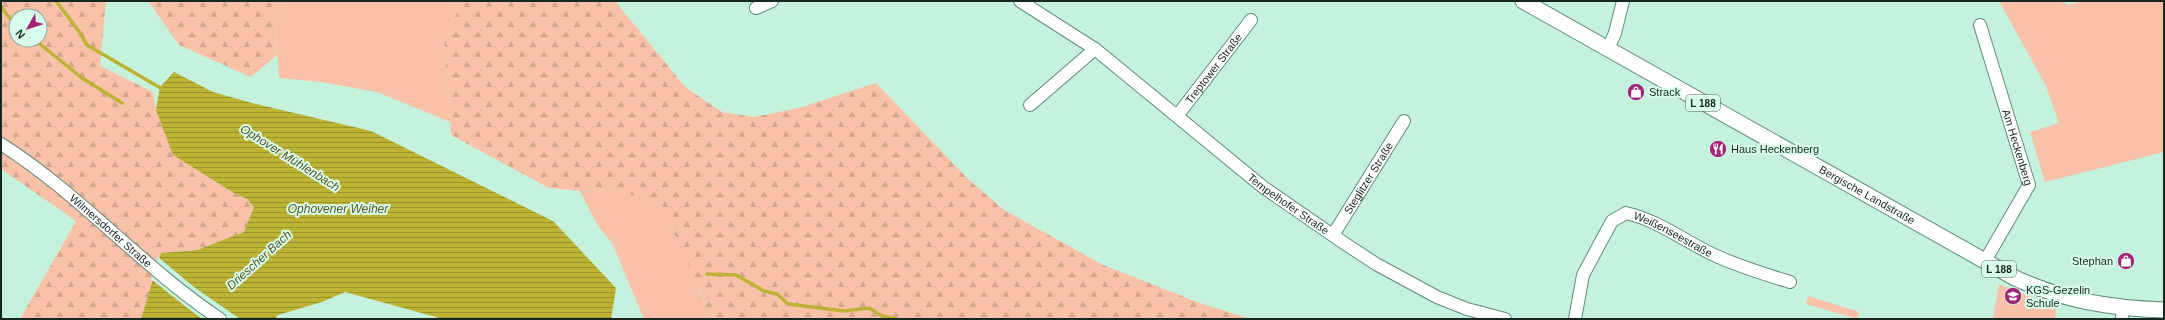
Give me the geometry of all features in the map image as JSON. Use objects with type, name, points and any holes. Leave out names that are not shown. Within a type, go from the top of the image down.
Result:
[{"type":"main road","name":"Bergische Landstraße","points":[[1523,1],[1985,261],[2041,290],[2122,314],[2164,310]]},
{"type":"street","points":[[756,8],[772,1]]},
{"type":"street","points":[[1608,49],[1615,33],[1623,1]]},
{"type":"street","name":"Tempelhofer Straße","points":[[1024,2],[1095,49],[1263,186],[1376,264],[1437,297],[1467,309],[1505,319]]},
{"type":"street","name":"Treptower Straße","points":[[1177,116],[1251,20]]},
{"type":"street","name":"Am Heckenberg","points":[[1980,25],[2030,184],[1985,261]]},
{"type":"street","points":[[1030,105],[1095,49]]},
{"type":"street","name":"Steglitzer Straße","points":[[1333,235],[1404,121]]},
{"type":"street","name":"Wilmersdorfer Straße","points":[[1,144],[65,192],[162,274],[220,319]]},
{"type":"street","name":"Weißenseestraße","points":[[1575,319],[1583,275],[1612,221],[1626,213],[1642,217],[1712,254],[1751,270],[1790,282]]},
{"type":"green space","points":[[1,1],[107,1],[100,66],[153,92],[156,110],[217,181],[234,193],[247,199],[255,207],[244,232],[197,250],[161,253],[141,319],[20,319],[76,221],[1,169]]},
{"type":"green space","points":[[148,1],[281,1],[274,8],[277,55],[251,77],[179,45]]},
{"type":"green space","points":[[281,1],[462,1],[444,40],[450,122],[377,92],[321,82],[279,78],[274,8]]},
{"type":"green space","points":[[462,1],[615,1],[685,87],[722,112],[754,117],[799,108],[876,83],[968,179],[1004,210],[1103,265],[1200,303],[1251,319],[710,319],[702,294],[672,229],[649,200],[614,190],[580,191],[549,188],[451,135],[444,40]]},
{"type":"green space","points":[[1999,1],[2064,1],[2067,5],[2083,1],[2164,1],[2164,152],[2045,182],[2030,132],[2059,123],[2046,86]]},
{"type":"green space","points":[[614,190],[647,199],[659,211],[686,256],[710,319],[644,319],[612,243],[598,226],[580,191]]},
{"type":"green space","name":"KGS-Gezelin Schule","points":[[1999,284],[2056,307],[2055,319],[1993,319]]},
{"type":"green space","points":[[1808,296],[1859,312],[1857,319],[1806,304]]},
{"type":"water","name":"Ophovener Weiher","points":[[174,72],[213,92],[252,103],[371,131],[553,221],[616,288],[611,319],[443,319],[345,292],[322,302],[278,315],[275,319],[141,319],[161,253],[197,250],[244,232],[254,207],[247,199],[234,193],[173,155],[156,110],[160,87]]},
{"type":"pier","points":[[158,257],[194,287],[240,319],[202,319],[151,279]]},
{"type":"waterway","name":"Ophover Mühlenbach","points":[[56,1],[78,30],[87,45],[164,90]]},
{"type":"waterway","points":[[1,7],[8,16]]},
{"type":"waterway","points":[[45,48],[82,78],[122,103]]},
{"type":"waterway","name":"Ophover Mühlenbach","points":[[707,274],[736,275],[764,291],[777,294],[788,304],[844,311],[869,308],[882,316],[896,319]]},
{"type":"place","name":"Strack","points":[[1636,92]]},
{"type":"place","name":"Haus Heckenberg","points":[[1718,149]]},
{"type":"place","name":"Stephan","points":[[2126,261]]},
{"type":"place","name":"KGS-Gezelin Schule","points":[[2013,296]]},
{"type":"water label","name":"Driescher Bach","points":[[259,260]]}]
